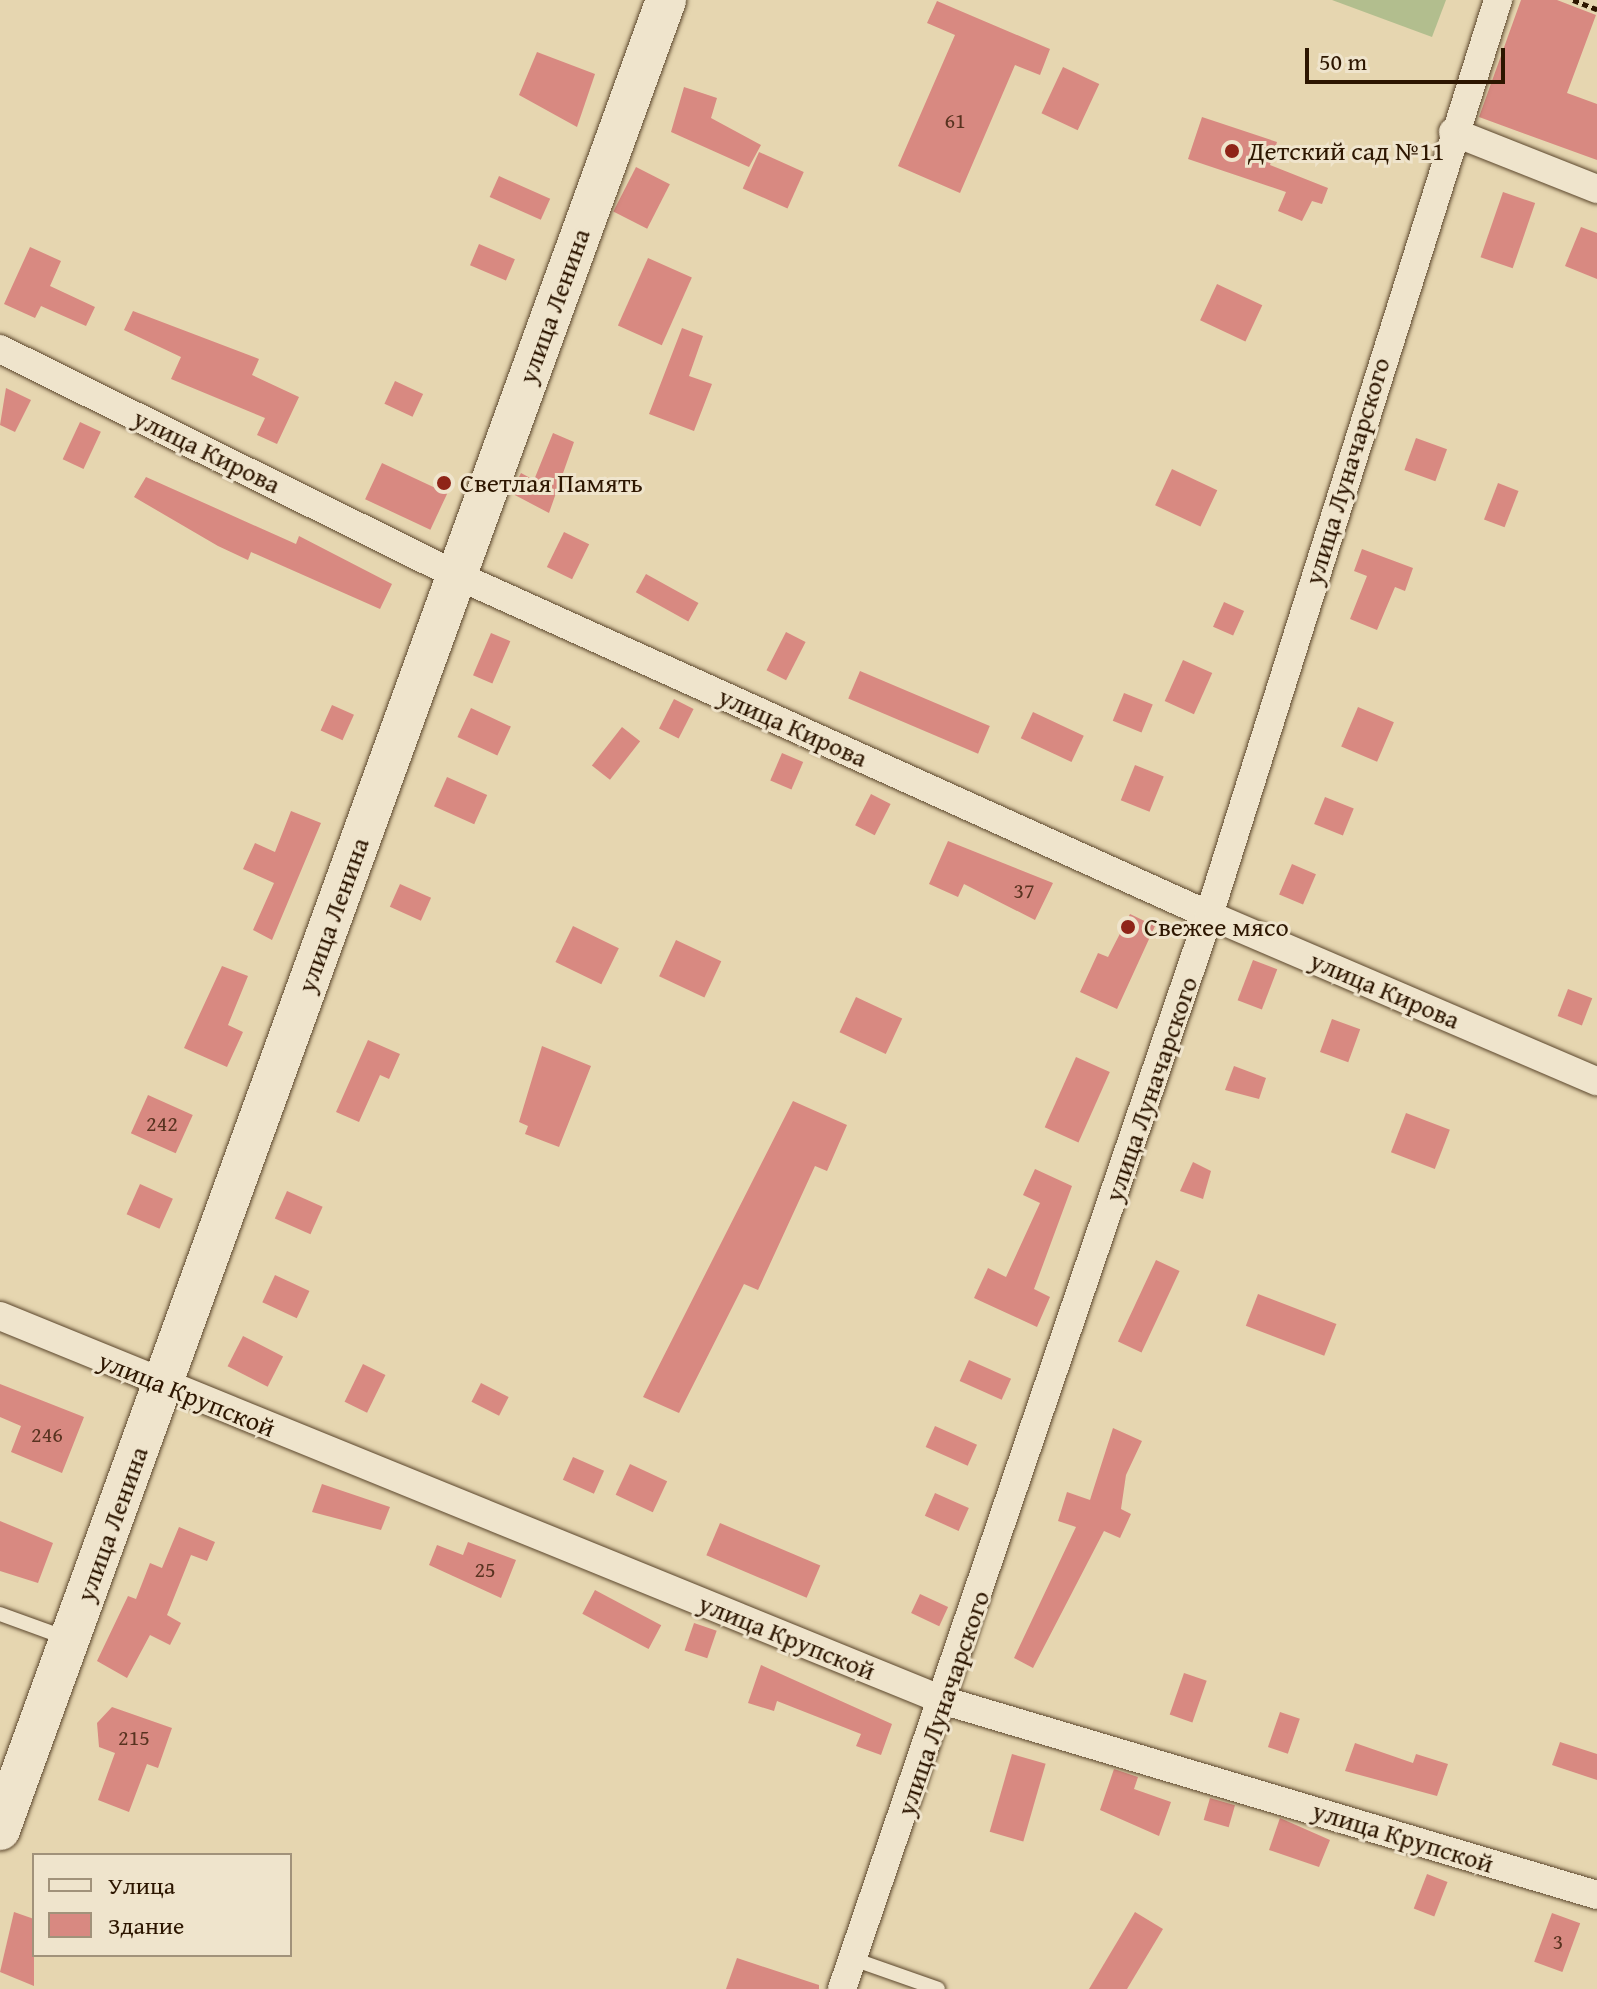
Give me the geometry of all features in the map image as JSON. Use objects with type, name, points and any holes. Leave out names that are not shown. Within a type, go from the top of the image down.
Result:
[{"type":"street","name":"улица Ленина","points":[[0,1830],[666,0]]},
{"type":"street","name":"улица Луначарского","points":[[842,1989],[945,1701],[1209,915],[1453,132],[1498,0]]},
{"type":"street","points":[[1453,132],[1597,189]]},
{"type":"street","name":"улица Кирова","points":[[0,349],[456,575],[1209,915],[1597,1081]]},
{"type":"street","name":"улица Крупской","points":[[0,1316],[162,1385],[945,1701],[1597,1895]]},
{"type":"lane","points":[[0,1614],[70,1639]]},
{"type":"lane","points":[[853,1959],[938,1989]]},
{"type":"path","points":[[1573,0],[1597,9]]},
{"type":"green space","points":[[1332,0],[1446,0],[1432,37]]},
{"type":"building","points":[[1521,0],[1557,0],[1596,15],[1567,93],[1597,104],[1597,160],[1479,117]]},
{"type":"building","points":[[937,1],[1050,49],[1040,75],[1015,65],[960,193],[898,166],[955,35],[927,23]]},
{"type":"building","points":[[537,52],[595,74],[577,127],[519,95]]},
{"type":"building","points":[[1063,67],[1099,84],[1078,130],[1041,113]]},
{"type":"building","points":[[684,87],[717,98],[711,118],[761,145],[749,167],[671,132]]},
{"type":"building","name":"Детский сад №11","points":[[1202,117],[1277,142],[1270,165],[1328,188],[1322,204],[1312,201],[1302,221],[1278,211],[1286,192],[1188,159]]},
{"type":"building","points":[[759,152],[804,172],[787,208],[743,189]]},
{"type":"building","points":[[636,167],[670,184],[647,229],[613,212]]},
{"type":"building","points":[[499,176],[550,199],[541,220],[490,197]]},
{"type":"building","points":[[1503,192],[1535,203],[1513,268],[1481,257]]},
{"type":"building","points":[[1581,227],[1597,233],[1597,279],[1565,266]]},
{"type":"building","points":[[479,244],[515,259],[506,280],[470,265]]},
{"type":"building","points":[[30,247],[61,261],[50,286],[95,307],[86,326],[41,306],[35,318],[4,304]]},
{"type":"building","points":[[648,258],[692,278],[662,345],[618,326]]},
{"type":"building","points":[[1217,284],[1262,305],[1245,341],[1200,320]]},
{"type":"building","points":[[133,311],[259,359],[252,375],[299,397],[277,444],[257,435],[265,418],[171,379],[181,357],[124,330]]},
{"type":"building","points":[[682,328],[703,336],[689,376],[712,384],[694,431],[649,414]]},
{"type":"building","points":[[395,381],[423,394],[413,417],[384,404]]},
{"type":"building","points":[[6,388],[31,400],[15,432],[0,425]]},
{"type":"building","points":[[80,422],[101,432],[84,469],[63,459]]},
{"type":"building","points":[[553,433],[574,442],[549,513],[511,493],[521,473],[534,480]]},
{"type":"building","points":[[1416,438],[1447,449],[1435,481],[1404,470]]},
{"type":"building","points":[[382,463],[447,493],[430,530],[365,499]]},
{"type":"building","points":[[1172,469],[1217,490],[1200,526],[1155,505]]},
{"type":"building","points":[[146,477],[296,544],[299,536],[392,584],[380,609],[251,552],[248,560],[218,546],[134,497]]},
{"type":"building","points":[[1498,483],[1519,491],[1505,527],[1484,519]]},
{"type":"building","points":[[564,532],[589,544],[572,579],[547,567]]},
{"type":"building","points":[[1362,549],[1413,568],[1405,591],[1395,587],[1377,630],[1350,619],[1367,576],[1354,571]]},
{"type":"building","points":[[646,574],[698,603],[688,621],[636,592]]},
{"type":"building","points":[[1224,602],[1244,611],[1233,636],[1213,627]]},
{"type":"building","points":[[786,632],[806,642],[786,680],[766,670]]},
{"type":"building","points":[[491,633],[510,641],[492,684],[473,675]]},
{"type":"building","points":[[1183,660],[1212,673],[1194,714],[1165,701]]},
{"type":"building","points":[[860,671],[990,726],[978,754],[848,699]]},
{"type":"building","points":[[1124,693],[1153,705],[1142,732],[1113,721]]},
{"type":"building","points":[[674,699],[694,709],[679,738],[659,728]]},
{"type":"building","points":[[332,705],[354,715],[343,740],[321,731]]},
{"type":"building","points":[[1358,707],[1394,722],[1377,762],[1341,747]]},
{"type":"building","points":[[471,708],[511,727],[497,756],[457,737]]},
{"type":"building","points":[[1033,712],[1084,736],[1071,762],[1021,738]]},
{"type":"building","points":[[622,727],[640,741],[610,780],[592,766]]},
{"type":"building","points":[[782,753],[803,762],[791,790],[770,781]]},
{"type":"building","points":[[1135,765],[1164,777],[1150,812],[1121,800]]},
{"type":"building","points":[[447,777],[487,795],[474,824],[434,806]]},
{"type":"building","points":[[871,794],[891,804],[875,835],[855,825]]},
{"type":"building","points":[[1325,797],[1354,809],[1343,836],[1314,824]]},
{"type":"building","points":[[291,811],[321,823],[272,940],[253,930],[274,883],[243,869],[255,843],[275,852]]},
{"type":"building","points":[[948,841],[1053,883],[1035,920],[964,884],[958,897],[929,884]]},
{"type":"building","points":[[1292,864],[1316,874],[1303,905],[1279,894]]},
{"type":"building","points":[[400,884],[431,898],[421,921],[390,907]]},
{"type":"building","points":[[1130,914],[1155,926],[1117,1009],[1080,992],[1098,953],[1108,957]]},
{"type":"building","points":[[573,926],[619,948],[601,984],[555,962]]},
{"type":"building","points":[[676,940],[721,961],[704,997],[659,976]]},
{"type":"building","points":[[1253,960],[1277,969],[1262,1009],[1238,1000]]},
{"type":"building","points":[[222,966],[248,976],[228,1025],[243,1032],[227,1067],[184,1048]]},
{"type":"building","points":[[1568,989],[1592,998],[1582,1025],[1558,1016]]},
{"type":"building","points":[[856,997],[902,1019],[886,1054],[840,1032]]},
{"type":"building","points":[[1332,1019],[1360,1029],[1348,1062],[1320,1052]]},
{"type":"building","points":[[368,1040],[400,1054],[389,1079],[380,1075],[359,1122],[336,1112]]},
{"type":"building","points":[[542,1046],[591,1066],[559,1147],[525,1134],[528,1126],[519,1122]]},
{"type":"building","points":[[1076,1057],[1110,1072],[1078,1142],[1045,1127]]},
{"type":"building","points":[[1234,1066],[1266,1078],[1259,1099],[1225,1090]]},
{"type":"building","points":[[148,1095],[193,1115],[176,1153],[131,1133]]},
{"type":"building","points":[[793,1101],[847,1125],[827,1171],[815,1166],[758,1290],[744,1284],[679,1413],[643,1397]]},
{"type":"building","points":[[1406,1113],[1450,1130],[1435,1169],[1391,1152]]},
{"type":"building","points":[[1193,1162],[1211,1171],[1203,1199],[1180,1191]]},
{"type":"building","points":[[1035,1169],[1072,1186],[1034,1289],[1050,1297],[1037,1327],[974,1298],[988,1268],[1006,1277],[1040,1203],[1023,1195]]},
{"type":"building","points":[[140,1184],[173,1199],[159,1229],[127,1214]]},
{"type":"building","points":[[287,1191],[323,1207],[310,1234],[275,1218]]},
{"type":"building","points":[[1156,1260],[1180,1271],[1142,1353],[1118,1342]]},
{"type":"building","points":[[275,1275],[309,1291],[297,1318],[262,1302]]},
{"type":"building","points":[[1258,1294],[1336,1324],[1324,1356],[1246,1326]]},
{"type":"building","points":[[243,1336],[283,1356],[268,1387],[228,1366]]},
{"type":"building","points":[[969,1360],[1011,1379],[1002,1400],[960,1381]]},
{"type":"building","points":[[363,1364],[385,1375],[367,1413],[345,1402]]},
{"type":"building","points":[[481,1383],[509,1397],[499,1416],[471,1402]]},
{"type":"building","points":[[0,1384],[84,1417],[62,1473],[11,1452],[21,1426],[0,1417]]},
{"type":"building","points":[[935,1426],[977,1445],[968,1466],[926,1447]]},
{"type":"building","points":[[1113,1428],[1142,1441],[1126,1475],[1121,1509],[1131,1514],[1120,1538],[1104,1531],[1033,1668],[1014,1658],[1076,1527],[1058,1521],[1067,1492],[1090,1500]]},
{"type":"building","points":[[573,1457],[604,1471],[594,1494],[563,1480]]},
{"type":"building","points":[[630,1464],[667,1481],[653,1512],[616,1495]]},
{"type":"building","points":[[322,1484],[390,1507],[381,1530],[312,1512]]},
{"type":"building","points":[[935,1493],[969,1508],[959,1531],[925,1516]]},
{"type":"building","points":[[0,1521],[53,1543],[38,1583],[0,1571]]},
{"type":"building","points":[[720,1523],[820,1566],[807,1598],[706,1555]]},
{"type":"building","points":[[179,1527],[215,1542],[207,1561],[191,1555],[167,1615],[181,1623],[170,1645],[150,1635],[127,1678],[97,1661],[128,1596],[136,1599],[150,1563],[162,1568]]},
{"type":"building","points":[[468,1542],[516,1560],[501,1598],[429,1565],[437,1545],[463,1555]]},
{"type":"building","points":[[595,1590],[661,1625],[649,1649],[582,1614]]},
{"type":"building","points":[[920,1594],[948,1607],[939,1626],[911,1613]]},
{"type":"building","points":[[694,1623],[717,1631],[707,1658],[685,1650]]},
{"type":"building","points":[[761,1665],[892,1724],[881,1755],[856,1746],[861,1734],[777,1701],[774,1711],[748,1703]]},
{"type":"building","points":[[1184,1673],[1207,1681],[1192,1722],[1170,1715]]},
{"type":"building","points":[[112,1707],[172,1728],[158,1768],[147,1764],[129,1812],[98,1800],[115,1753],[99,1747],[97,1723]]},
{"type":"building","points":[[1280,1712],[1300,1719],[1288,1754],[1268,1747]]},
{"type":"building","points":[[1560,1742],[1597,1754],[1597,1780],[1552,1765]]},
{"type":"building","points":[[1355,1743],[1413,1763],[1416,1754],[1448,1764],[1437,1796],[1345,1771]]},
{"type":"building","points":[[1012,1754],[1046,1764],[1023,1842],[990,1832]]},
{"type":"building","points":[[1114,1769],[1138,1777],[1134,1789],[1171,1802],[1159,1836],[1100,1810]]},
{"type":"building","points":[[1210,1798],[1235,1805],[1229,1827],[1204,1820]]},
{"type":"building","points":[[1280,1818],[1330,1840],[1319,1867],[1269,1850]]},
{"type":"building","points":[[1427,1874],[1448,1882],[1434,1916],[1414,1909]]},
{"type":"building","points":[[14,1912],[32,1918],[34,1986],[0,1972]]},
{"type":"building","points":[[1135,1912],[1163,1929],[1127,1989],[1089,1989]]},
{"type":"building","points":[[1552,1913],[1580,1923],[1562,1972],[1534,1962]]},
{"type":"building","points":[[737,1958],[819,1985],[819,1989],[726,1989]]},
{"type":"place","name":"Детский сад №11","points":[[1232,151]]},
{"type":"place","name":"Светлая Память","points":[[444,483]]},
{"type":"place","name":"Свежее мясо","points":[[1128,927]]}]
